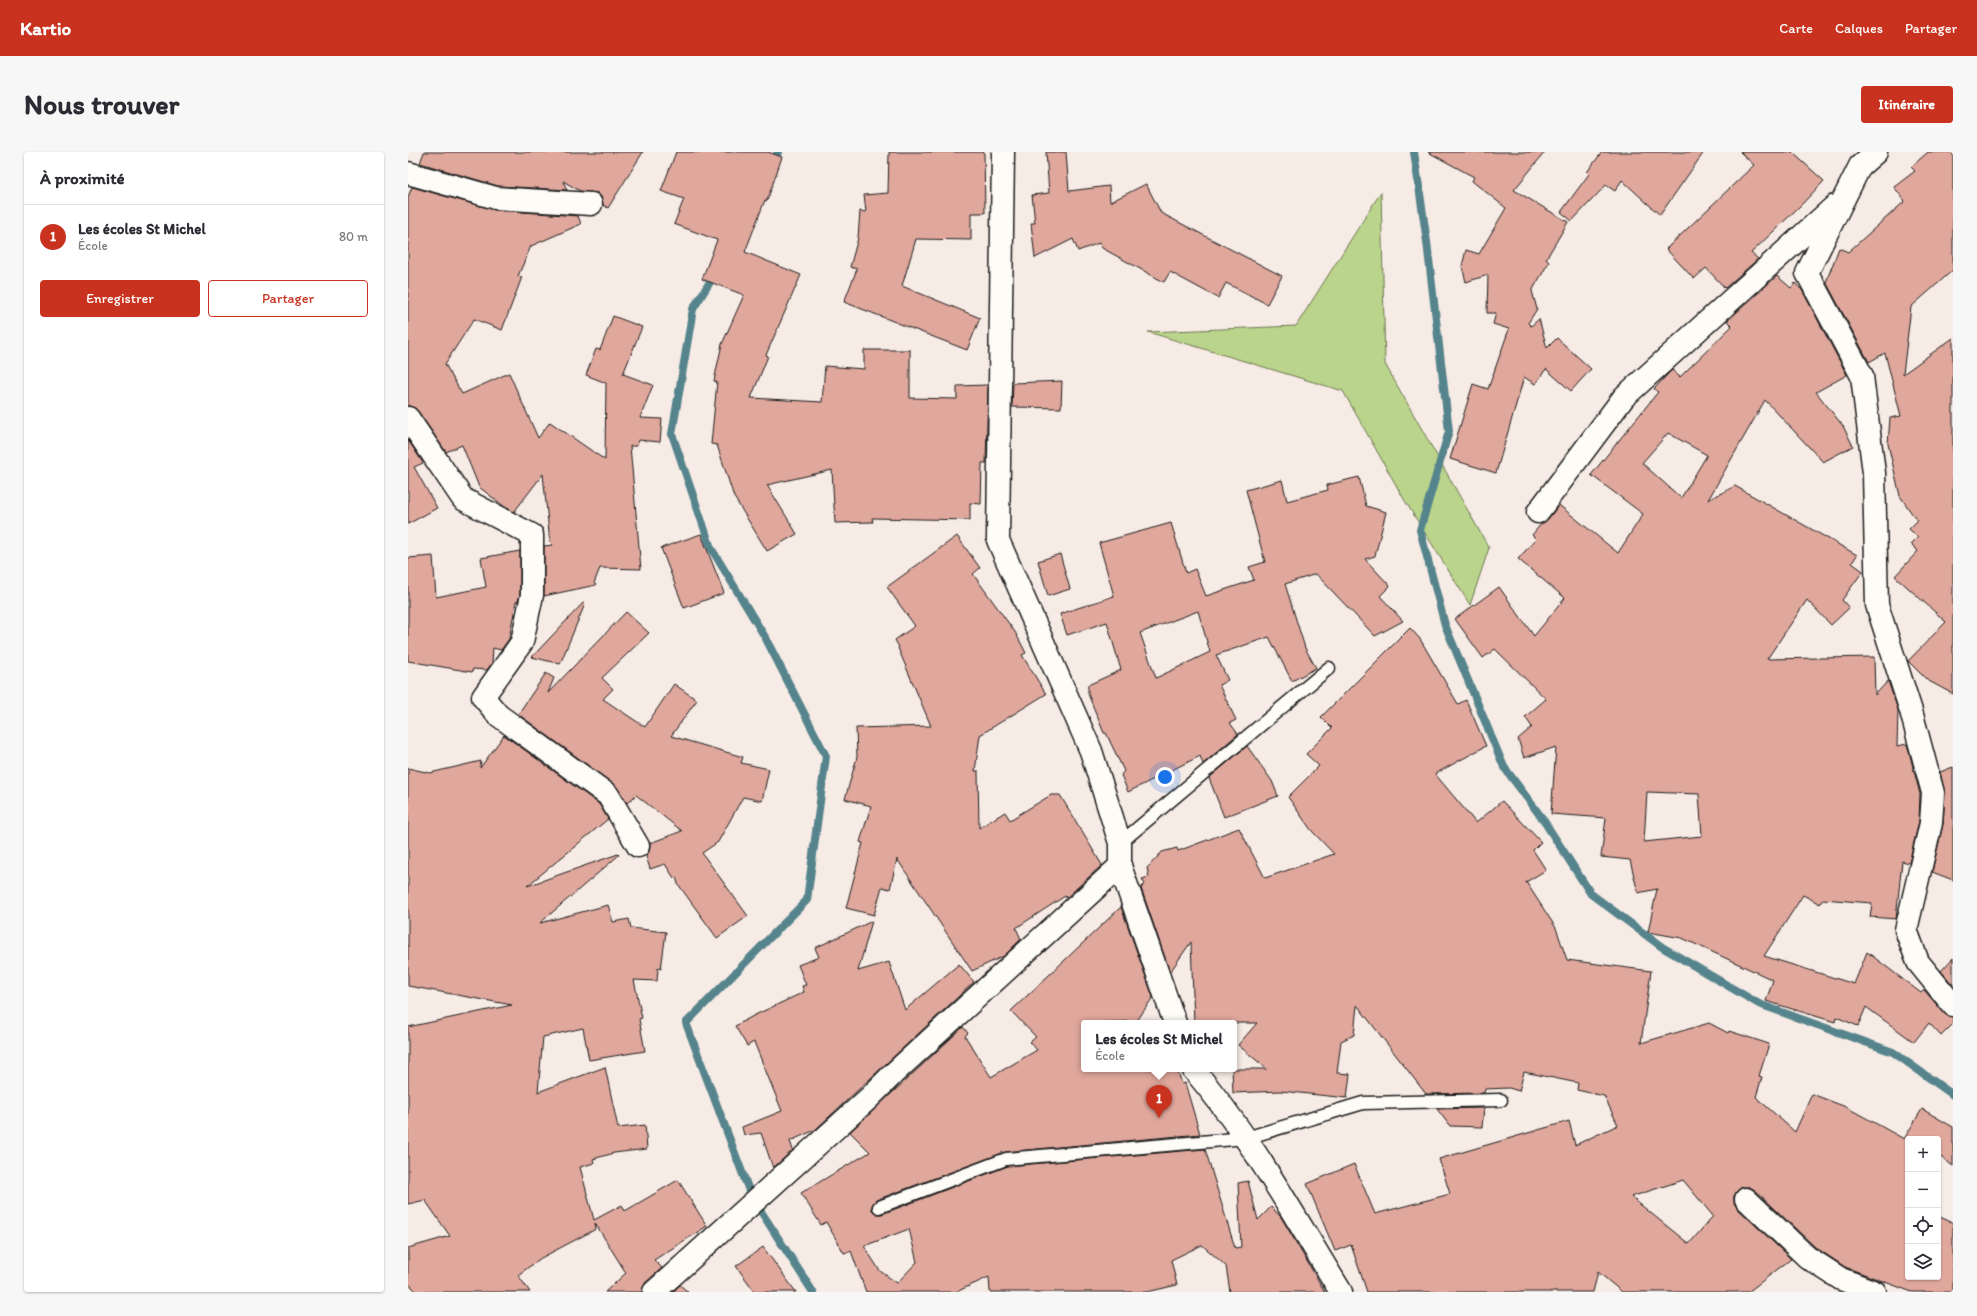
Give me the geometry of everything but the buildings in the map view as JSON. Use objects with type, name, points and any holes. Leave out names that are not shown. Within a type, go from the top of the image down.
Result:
[{"type":"street","points":[[1003,152],[998,540],[1091,751],[1120,843],[1120,866],[1174,1020]]},
{"type":"street","points":[[1876,152],[1860,166],[1806,273],[1862,376],[1874,473],[1877,605],[1911,710],[1933,793],[1931,823],[1906,930],[1918,962],[1953,1005]]},
{"type":"street","points":[[408,173],[496,198],[592,204]]},
{"type":"street","points":[[1538,512],[1624,397],[1845,197]]},
{"type":"street","points":[[408,418],[463,499],[532,534],[532,595],[522,642],[483,697],[498,715],[608,795],[638,846]]},
{"type":"street","points":[[654,1292],[863,1103],[1120,866]]},
{"type":"street","points":[[1196,1072],[1219,1100],[1246,1138],[1341,1292]]},
{"type":"street","points":[[1746,1199],[1807,1256],[1841,1279],[1875,1292]]},
{"type":"lane","points":[[1120,843],[1329,668]]},
{"type":"lane","points":[[880,1207],[1006,1159],[1246,1138],[1363,1103],[1501,1100]]},
{"type":"green space","points":[[1381,192],[1385,364],[1489,548],[1470,605],[1405,501],[1343,391],[1148,332],[1296,326]]},
{"type":"waterway","points":[[772,165],[778,152]]},
{"type":"waterway","points":[[1414,152],[1427,242],[1449,431],[1420,530],[1445,625],[1504,767],[1542,818],[1591,894],[1662,947],[1759,1004],[1893,1052],[1953,1095]]},
{"type":"waterway","points":[[715,274],[693,309],[672,434],[711,548],[765,637],[826,756],[807,900],[686,1023],[751,1196],[813,1292]]},
{"type":"place","name":"Les écoles St Michel","points":[[1159,1118]]}]
